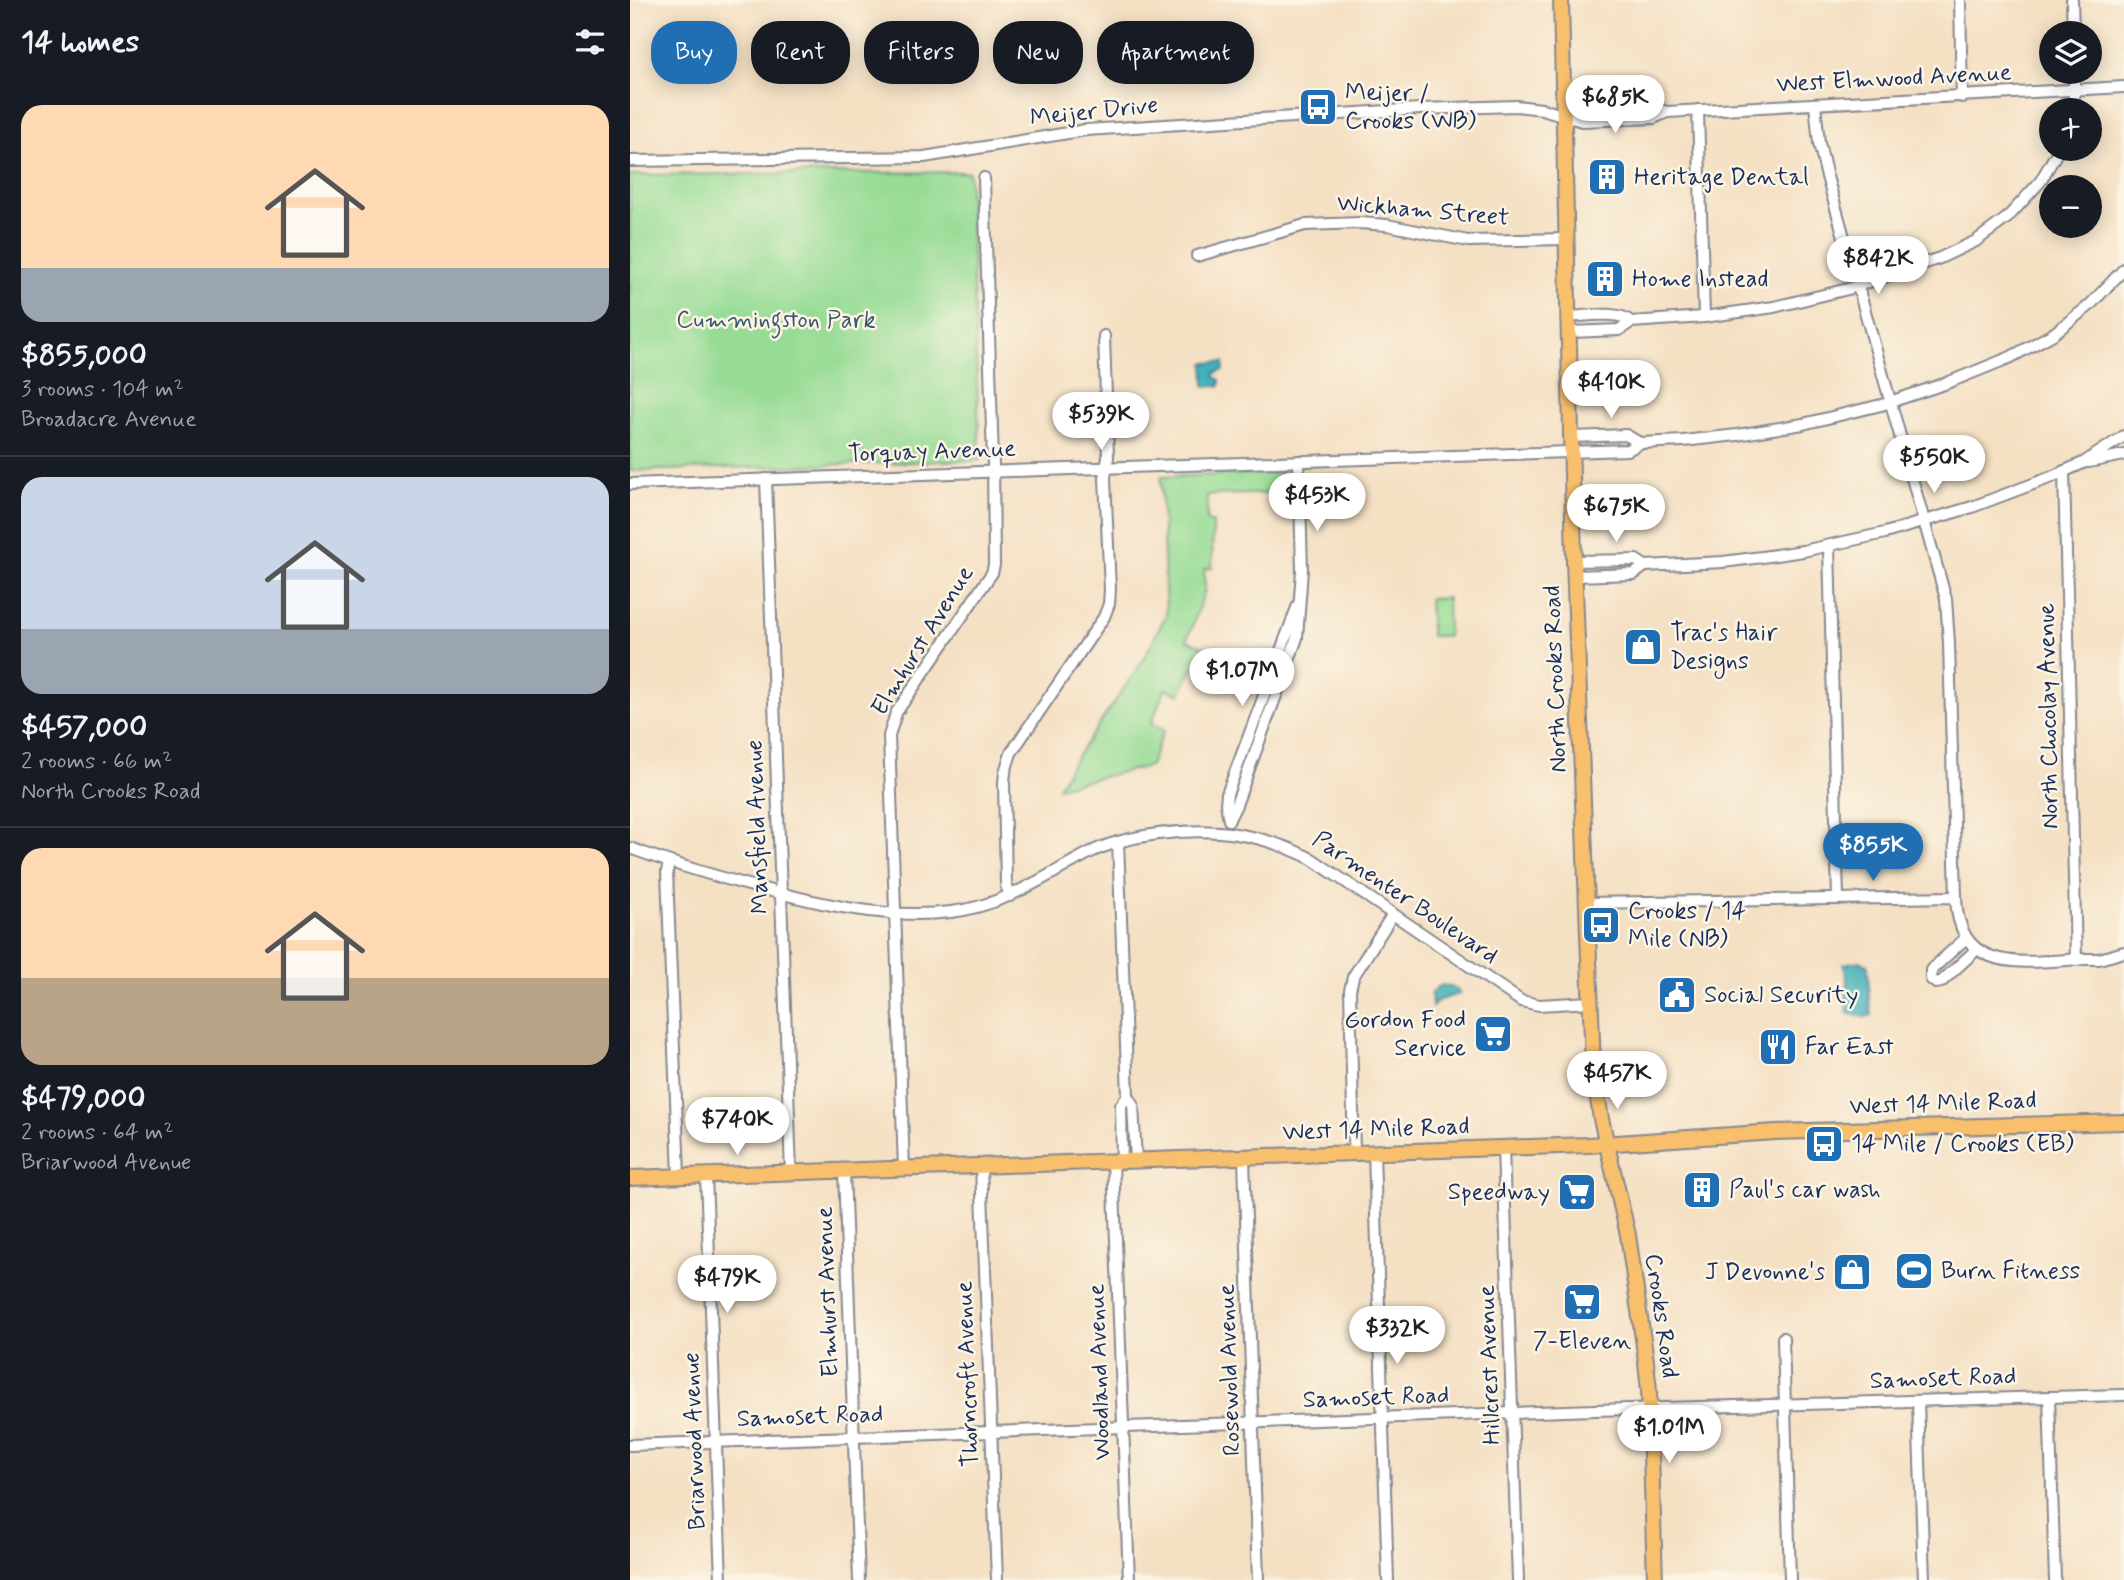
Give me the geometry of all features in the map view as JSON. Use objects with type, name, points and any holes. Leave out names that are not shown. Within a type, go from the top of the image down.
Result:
[{"type":"main road","name":"North Crooks Road","points":[[1560,0],[1586,903],[1593,1068],[1607,1144]]},
{"type":"main road","name":"West 14 Mile Road","points":[[630,1178],[1607,1144],[1775,1132],[2124,1122]]},
{"type":"main road","name":"Crooks Road","points":[[1607,1144],[1628,1235],[1642,1327],[1649,1409],[1655,1580]]},
{"type":"street","points":[[1959,0],[1962,97]]},
{"type":"street","points":[[2072,0],[2073,21]]},
{"type":"street","points":[[2075,84],[2075,98]]},
{"type":"street","name":"West Elmwood Avenue","points":[[1562,114],[1655,107],[1667,112],[2124,88]]},
{"type":"street","points":[[1815,104],[1821,155],[1926,522],[1948,611],[1959,923],[1976,950],[2009,961],[2099,959],[2124,952]]},
{"type":"street","name":"Meijer Drive","points":[[630,162],[924,157],[1086,130],[1420,109],[1516,106],[1562,114]]},
{"type":"street","points":[[1698,110],[1704,317]]},
{"type":"street","points":[[1570,332],[1619,330],[1625,329],[1631,322],[1704,317],[1774,307],[1858,286],[1940,258],[1976,241],[2014,211],[2032,192],[2051,161]]},
{"type":"street","name":"Elmhurst Avenue","points":[[904,1169],[890,728],[896,713],[992,573],[995,554],[984,177]]},
{"type":"street","name":"Wickham Street","points":[[1197,256],[1305,225],[1387,225],[1468,241],[1566,239]]},
{"type":"street","name":"Torquay Avenue","points":[[630,484],[1299,461],[1572,445],[1628,450],[1640,443],[1737,435],[1831,418],[1891,402],[1990,367],[2032,347],[2075,318],[2103,293],[2124,269]]},
{"type":"street","points":[[1569,317],[1619,315],[1631,322]]},
{"type":"street","points":[[1010,896],[1006,885],[1005,772],[1012,753],[1104,617],[1109,604],[1104,478],[1108,457],[1104,336]]},
{"type":"street","points":[[1575,568],[1634,574],[1645,566],[1723,562],[1829,546],[1926,522],[2009,493],[2083,463],[2124,436]]},
{"type":"street","points":[[2083,463],[2124,455]]},
{"type":"street","points":[[1228,832],[1229,819],[1297,638],[1302,570],[1299,461]]},
{"type":"street","name":"North Chocolay Avenue","points":[[2064,471],[2076,960]]},
{"type":"street","name":"Mansfield Avenue","points":[[766,479],[790,1173]]},
{"type":"street","points":[[1829,546],[1838,900]]},
{"type":"street","name":"Parmenter Boulevard","points":[[630,848],[669,862],[828,904],[894,912],[947,913],[1010,896],[1094,851],[1118,842],[1185,831],[1228,832],[1263,839],[1304,854],[1521,1001],[1539,1005],[1591,1002]]},
{"type":"street","name":"Woodland Avenue","points":[[1118,842],[1128,1096],[1133,1104],[1124,1161],[1123,1427],[1129,1580]]},
{"type":"street","points":[[669,862],[667,872],[679,1177]]},
{"type":"street","points":[[1586,903],[1956,897]]},
{"type":"street","points":[[1354,1153],[1350,990],[1353,977],[1393,914]]},
{"type":"street","points":[[1966,938],[1931,970],[1931,979],[1941,982],[1976,950]]},
{"type":"street","name":"Hillcrest Avenue","points":[[1503,1148],[1518,1580]]},
{"type":"street","points":[[1374,1153],[1388,1580]]},
{"type":"street","name":"Rosewold Avenue","points":[[1244,1158],[1258,1580]]},
{"type":"street","name":"Thorncroft Avenue","points":[[981,1166],[997,1580]]},
{"type":"street","name":"Elmhurst Avenue","points":[[844,1171],[859,1580]]},
{"type":"street","name":"Briarwood Avenue","points":[[706,1175],[721,1580]]},
{"type":"street","points":[[1783,1338],[1790,1580]]},
{"type":"street","name":"Samoset Road","points":[[630,1445],[2124,1395]]},
{"type":"street","points":[[2049,1397],[2055,1580]]},
{"type":"street","points":[[1918,1401],[1924,1580]]},
{"type":"green space","name":"Cummingston Park","points":[[969,172],[980,460],[630,471],[630,175]]},
{"type":"green space","points":[[1293,472],[1293,493],[1207,495],[1207,522],[1213,522],[1212,568],[1204,569],[1205,590],[1187,640],[1211,650],[1203,673],[1192,668],[1180,694],[1165,689],[1151,724],[1164,730],[1150,766],[1058,787],[1142,662],[1166,615],[1161,477]]},
{"type":"green space","points":[[1447,598],[1448,636],[1431,636],[1429,599]]},
{"type":"water","points":[[1224,362],[1224,370],[1215,373],[1215,377],[1220,380],[1220,386],[1205,386],[1204,363]]},
{"type":"water","points":[[1859,961],[1868,965],[1872,1015],[1865,1017],[1848,1014],[1846,1005],[1847,980],[1844,964]]},
{"type":"water","points":[[1443,985],[1457,989],[1460,994],[1439,1000],[1432,1007],[1431,994]]},
{"type":"place","name":"Meijer / Crooks (WB)","points":[[1318,107]]},
{"type":"place","name":"Heritage Dental","points":[[1607,177]]},
{"type":"place","name":"Home Instead","points":[[1605,279]]},
{"type":"place","name":"Trac's Hair Designs","points":[[1643,647]]},
{"type":"place","name":"Crooks / 14 Mile (NB)","points":[[1601,925]]},
{"type":"place","name":"Social Security","points":[[1677,995]]},
{"type":"place","name":"Gordon Food Service","points":[[1493,1034]]},
{"type":"place","name":"Far East","points":[[1778,1047]]},
{"type":"place","name":"14 Mile / Crooks (EB)","points":[[1824,1144]]},
{"type":"place","name":"Paul's car wash","points":[[1702,1190]]},
{"type":"place","name":"Speedway","points":[[1577,1192]]},
{"type":"place","name":"Burn Fitness","points":[[1914,1271]]},
{"type":"place","name":"J Devonne's","points":[[1852,1272]]},
{"type":"place","name":"7-Eleven","points":[[1582,1302]]}]
